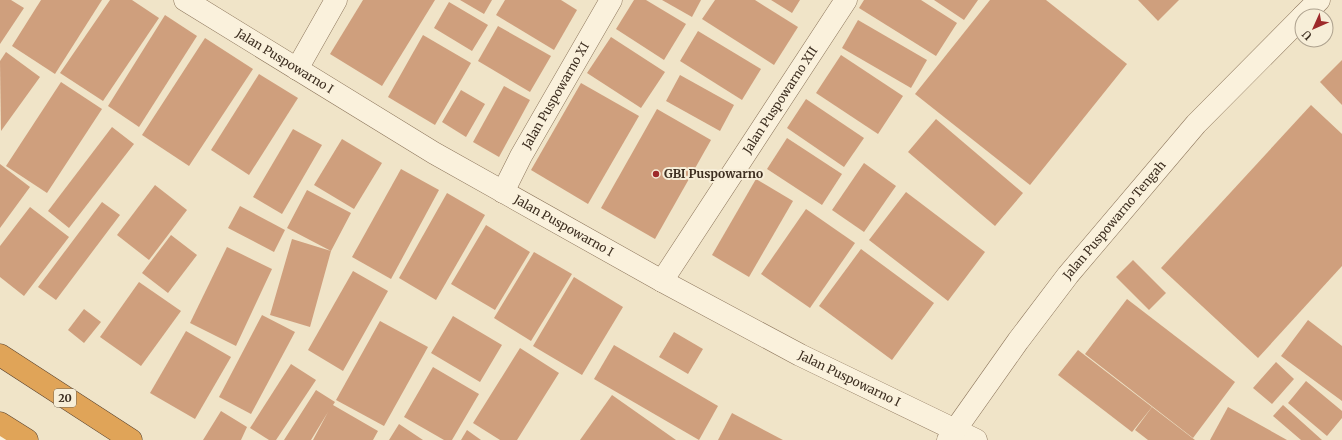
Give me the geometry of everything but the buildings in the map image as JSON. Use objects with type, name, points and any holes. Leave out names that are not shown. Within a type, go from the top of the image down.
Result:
[{"type":"highway","name":"20","points":[[0,355],[131,440]]},
{"type":"highway","points":[[3,430],[27,440]]},
{"type":"street","name":"Jalan Puspowarno I","points":[[185,0],[434,153],[662,281],[800,356],[951,435],[976,440]]},
{"type":"street","points":[[297,69],[336,0]]},
{"type":"street","name":"Jalan Puspowarno XI","points":[[503,192],[521,156],[611,0]]},
{"type":"street","name":"Jalan Puspowarno XII","points":[[662,281],[846,0]]},
{"type":"street","name":"Jalan Puspowarno Tengah","points":[[1311,8],[1319,0]]},
{"type":"street","name":"Jalan Puspowarno Tengah","points":[[951,435],[1018,341],[1083,257],[1196,124],[1294,26]]},
{"type":"place","name":"GBI Puspowarno","points":[[656,174]]}]
